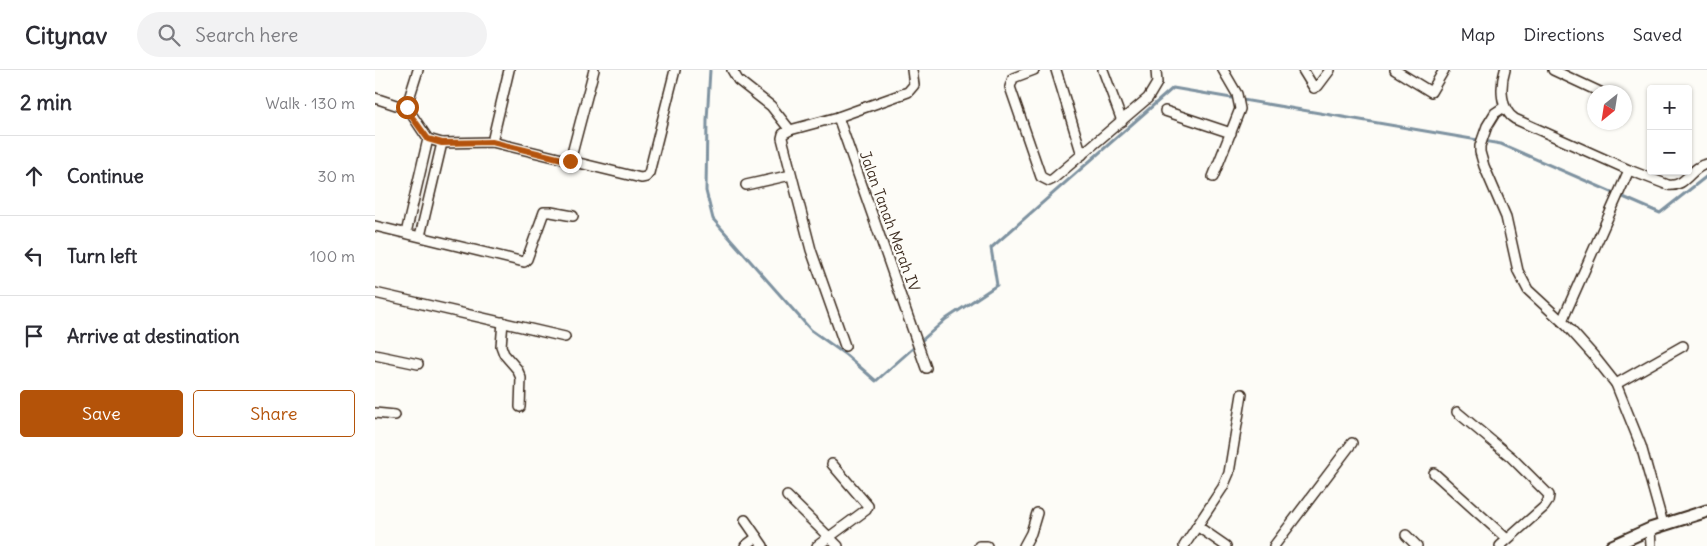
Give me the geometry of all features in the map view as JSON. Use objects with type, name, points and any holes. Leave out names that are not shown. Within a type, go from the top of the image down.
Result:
[{"type":"street","points":[[417,70],[407,104],[408,109],[428,139],[442,143],[492,142],[635,178],[646,177],[649,173],[675,70]]},
{"type":"street","points":[[492,142],[509,70]]},
{"type":"street","points":[[570,161],[594,70]]},
{"type":"street","points":[[732,70],[738,80],[771,106],[790,130]]},
{"type":"street","points":[[845,346],[811,250],[781,140],[783,134],[790,130],[838,117],[908,92],[913,87],[914,82],[912,70]]},
{"type":"street","points":[[1034,70],[1013,78],[1010,88],[1041,178],[1047,181],[1053,179],[1082,156],[1153,92],[1157,82],[1156,70]]},
{"type":"street","points":[[1055,70],[1082,156]]},
{"type":"street","points":[[1103,70],[1122,121]]},
{"type":"street","points":[[1213,177],[1241,106],[1237,94],[1223,70]]},
{"type":"street","points":[[1303,70],[1314,88],[1318,86],[1331,70]]},
{"type":"street","points":[[1395,70],[1429,92],[1433,90],[1444,70]]},
{"type":"street","points":[[1505,70],[1502,86],[1504,106],[1506,112],[1515,119],[1629,170],[1673,186],[1681,183],[1701,165],[1707,164]]},
{"type":"street","points":[[1553,70],[1587,86]]},
{"type":"street","points":[[375,98],[408,109]]},
{"type":"street","points":[[1504,106],[1495,113],[1484,134],[1480,152],[1505,217],[1514,261],[1528,290],[1562,321],[1616,384],[1641,446],[1663,524]]},
{"type":"street","points":[[1165,111],[1231,133]]},
{"type":"street","name":"Jalan Tanah Merah IV","points":[[838,117],[927,368]]},
{"type":"street","points":[[406,233],[428,139]]},
{"type":"street","points":[[420,236],[442,143]]},
{"type":"street","points":[[1562,321],[1629,170]]},
{"type":"street","points":[[746,184],[791,175]]},
{"type":"street","points":[[419,178],[432,182]]},
{"type":"street","points":[[375,226],[523,262],[527,259],[544,212],[573,216]]},
{"type":"street","points":[[375,294],[565,337]]},
{"type":"street","points":[[503,322],[501,346],[504,354],[517,369],[521,378],[520,407]]},
{"type":"street","points":[[1616,384],[1683,346]]},
{"type":"street","points":[[375,355],[418,364]]},
{"type":"street","points":[[1183,546],[1223,487],[1229,473],[1242,394]]},
{"type":"street","points":[[1457,412],[1511,457],[1549,495],[1548,502],[1544,507],[1500,546]]},
{"type":"street","points":[[375,413],[395,415]]},
{"type":"street","points":[[1274,546],[1352,443]]},
{"type":"street","points":[[817,546],[866,510],[868,506],[832,464]]},
{"type":"street","points":[[1434,473],[1507,539]]},
{"type":"street","points":[[787,496],[838,546]]},
{"type":"street","points":[[1612,546],[1663,524],[1707,511]]},
{"type":"street","points":[[1024,546],[1031,533],[1037,513]]},
{"type":"street","points":[[745,520],[763,546]]},
{"type":"street","points":[[1197,526],[1226,546]]},
{"type":"street","points":[[1650,529],[1651,546]]},
{"type":"street","points":[[1406,535],[1417,546]]},
{"type":"street","points":[[745,546],[757,537]]},
{"type":"street","points":[[979,546],[987,546]]},
{"type":"waterway","points":[[710,70],[706,191],[713,219],[811,330],[846,355],[876,381],[946,319],[997,285],[991,248],[1173,88],[1501,144],[1660,213],[1707,176]]},
{"type":"route","points":[[407,107],[409,113],[428,139],[442,143],[492,142],[570,161]]}]
